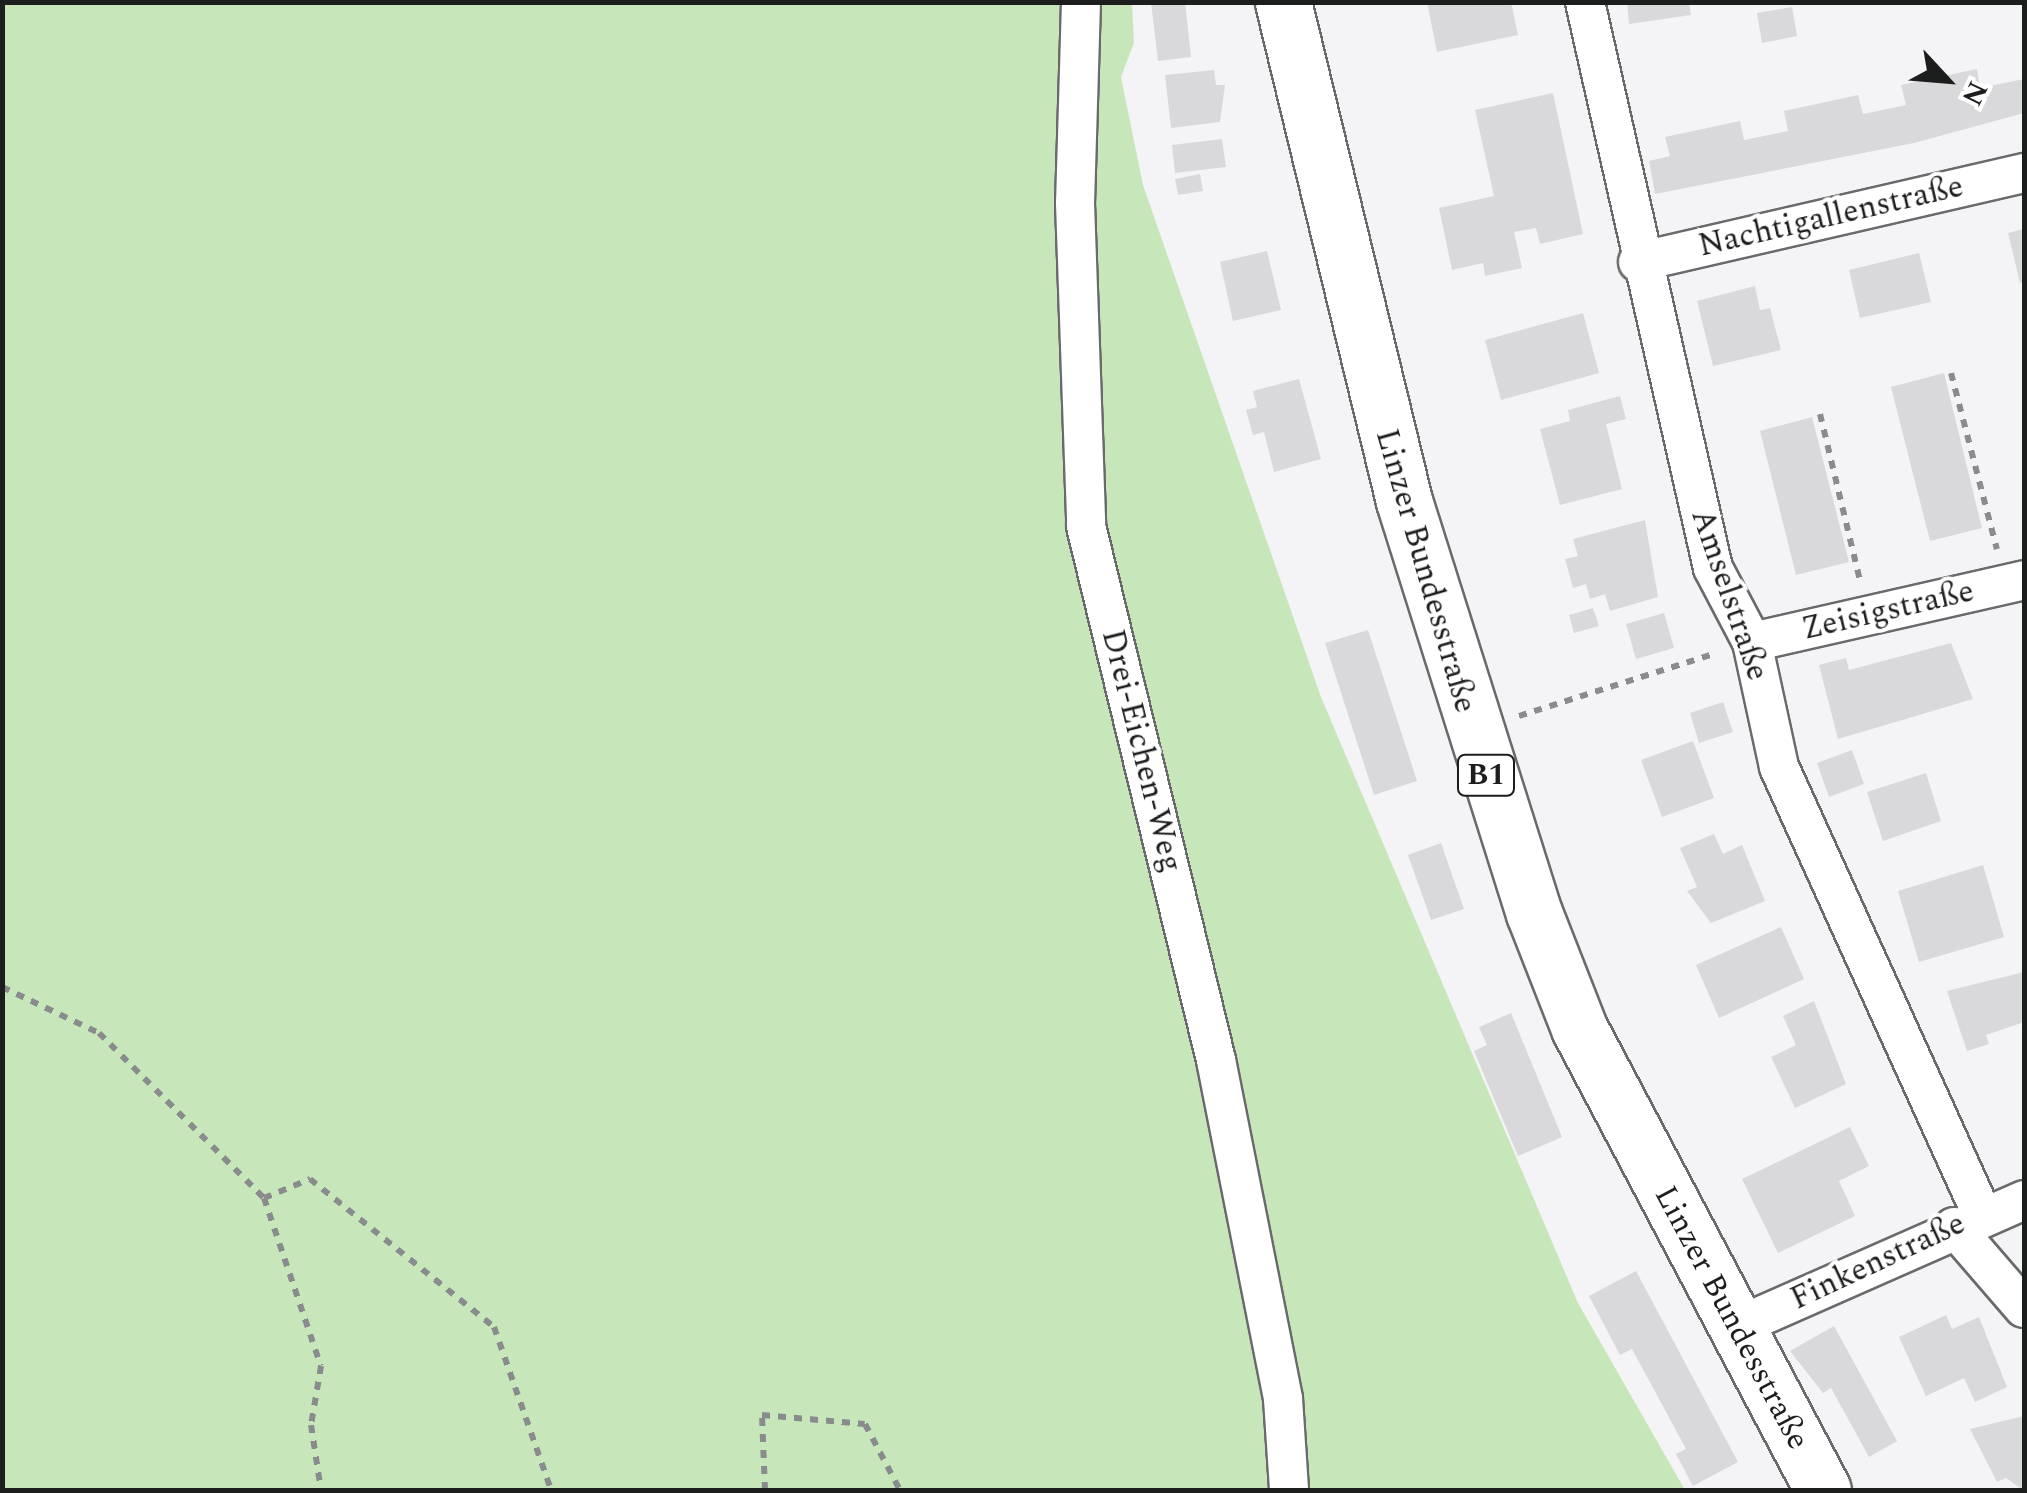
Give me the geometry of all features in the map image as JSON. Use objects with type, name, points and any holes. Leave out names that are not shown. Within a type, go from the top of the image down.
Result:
[{"type":"main road","name":"Linzer Bundesstraße","points":[[1283,2],[1343,274],[1478,750],[1579,1028],[1734,1328],[1824,1490]]},
{"type":"street","name":"Drei-Eichen-Weg","points":[[1081,2],[1075,203],[1086,526],[1216,1060],[1283,1398],[1289,1490]]},
{"type":"street","name":"Amselstraße","points":[[1585,2],[1638,262],[1714,568],[1752,642],[1778,767],[1968,1220],[2024,1308]]},
{"type":"street","name":"Nachtigallenstraße","points":[[1638,262],[2024,173]]},
{"type":"street","name":"Zeisigstraße","points":[[1752,642],[2016,582]]},
{"type":"street","name":"Finkenstraße","points":[[1734,1328],[1968,1220],[2024,1200]]},
{"type":"path","points":[[1951,373],[2016,582]]},
{"type":"path","points":[[1820,414],[1868,616]]},
{"type":"path","points":[[1518,716],[1752,642]]},
{"type":"path","points":[[2,987],[99,1033],[264,1198],[321,1366],[311,1424],[321,1490]]},
{"type":"path","points":[[264,1198],[310,1179],[494,1327],[551,1490]]},
{"type":"path","points":[[765,1490],[762,1415],[865,1424],[900,1490]]},
{"type":"green space","points":[[3,3],[1132,3],[1134,43],[1121,77],[1143,185],[1321,697],[1578,1303],[1685,1490],[3,1490]]},
{"type":"building","points":[[1151,2],[1185,2],[1191,57],[1158,61]]},
{"type":"building","points":[[1427,2],[1511,2],[1518,35],[1437,52]]},
{"type":"building","points":[[1627,2],[1689,2],[1691,15],[1629,24]]},
{"type":"building","points":[[1792,7],[1797,36],[1762,43],[1757,13]]},
{"type":"building","points":[[1977,69],[1980,88],[2024,79],[2024,113],[1914,143],[1655,194],[1649,161],[1670,156],[1665,137],[1740,121],[1744,140],[1788,131],[1784,111],[1858,95],[1863,114],[1906,105],[1901,85]]},
{"type":"building","points":[[1214,70],[1216,85],[1225,85],[1220,122],[1171,128],[1165,75]]},
{"type":"building","points":[[1553,93],[1583,234],[1540,244],[1536,228],[1514,232],[1522,268],[1485,276],[1483,263],[1452,270],[1439,208],[1494,196],[1475,110]]},
{"type":"building","points":[[1222,139],[1226,167],[1175,173],[1172,145]]},
{"type":"building","points":[[1200,174],[1203,191],[1178,195],[1175,179]]},
{"type":"building","points":[[2024,229],[2024,282],[2020,283],[2008,233]]},
{"type":"building","points":[[1267,251],[1281,310],[1233,321],[1220,262]]},
{"type":"building","points":[[1919,253],[1931,302],[1860,318],[1849,270]]},
{"type":"building","points":[[1755,286],[1760,310],[1770,308],[1781,350],[1713,366],[1697,301]]},
{"type":"building","points":[[1583,313],[1599,373],[1501,400],[1485,340]]},
{"type":"building","points":[[1944,373],[1982,528],[1930,541],[1891,387]]},
{"type":"building","points":[[1299,379],[1321,459],[1274,472],[1264,432],[1253,435],[1246,410],[1257,407],[1253,391]]},
{"type":"building","points":[[1620,396],[1626,419],[1606,424],[1622,489],[1560,505],[1540,429],[1570,421],[1568,410]]},
{"type":"building","points":[[1812,417],[1849,562],[1796,575],[1760,431]]},
{"type":"building","points":[[1645,520],[1658,597],[1610,611],[1605,594],[1590,599],[1586,584],[1573,588],[1565,559],[1578,556],[1573,539]]},
{"type":"building","points":[[1593,608],[1599,626],[1574,633],[1569,615]]},
{"type":"building","points":[[1664,613],[1674,648],[1636,659],[1626,624]]},
{"type":"building","points":[[1368,630],[1417,781],[1374,795],[1325,643]]},
{"type":"building","points":[[1951,643],[1973,699],[1838,739],[1819,665],[1846,658],[1849,670]]},
{"type":"building","points":[[1723,702],[1733,732],[1699,743],[1690,713]]},
{"type":"building","points":[[1693,741],[1714,798],[1662,817],[1641,760]]},
{"type":"building","points":[[1852,750],[1864,784],[1829,797],[1817,763]]},
{"type":"building","points":[[1926,773],[1941,821],[1883,841],[1867,792]]},
{"type":"building","points":[[1714,834],[1723,854],[1742,845],[1765,901],[1711,923],[1687,891],[1697,887],[1680,848]]},
{"type":"building","points":[[1441,843],[1464,909],[1431,920],[1408,855]]},
{"type":"building","points":[[1983,865],[2004,937],[1919,962],[1898,891]]},
{"type":"building","points":[[1781,927],[1804,979],[1719,1018],[1696,965]]},
{"type":"building","points":[[2024,972],[2024,1022],[1986,1035],[1989,1044],[1967,1051],[1947,991]]},
{"type":"building","points":[[1814,1001],[1846,1084],[1795,1108],[1771,1057],[1796,1045],[1783,1016]]},
{"type":"building","points":[[1511,1013],[1562,1137],[1518,1156],[1474,1051],[1487,1045],[1479,1027]]},
{"type":"building","points":[[1850,1127],[1869,1166],[1839,1181],[1855,1216],[1778,1253],[1742,1179]]},
{"type":"building","points":[[1636,1271],[1738,1462],[1693,1486],[1676,1454],[1686,1449],[1632,1349],[1620,1355],[1589,1296]]},
{"type":"building","points":[[1946,1315],[1952,1329],[1979,1317],[2007,1387],[1975,1402],[1964,1378],[1926,1396],[1899,1337]]},
{"type":"building","points":[[1834,1326],[1897,1441],[1869,1457],[1831,1388],[1823,1393],[1790,1351]]},
{"type":"building","points":[[2024,1416],[2023,1490],[2006,1478],[1997,1482],[1970,1429]]}]
